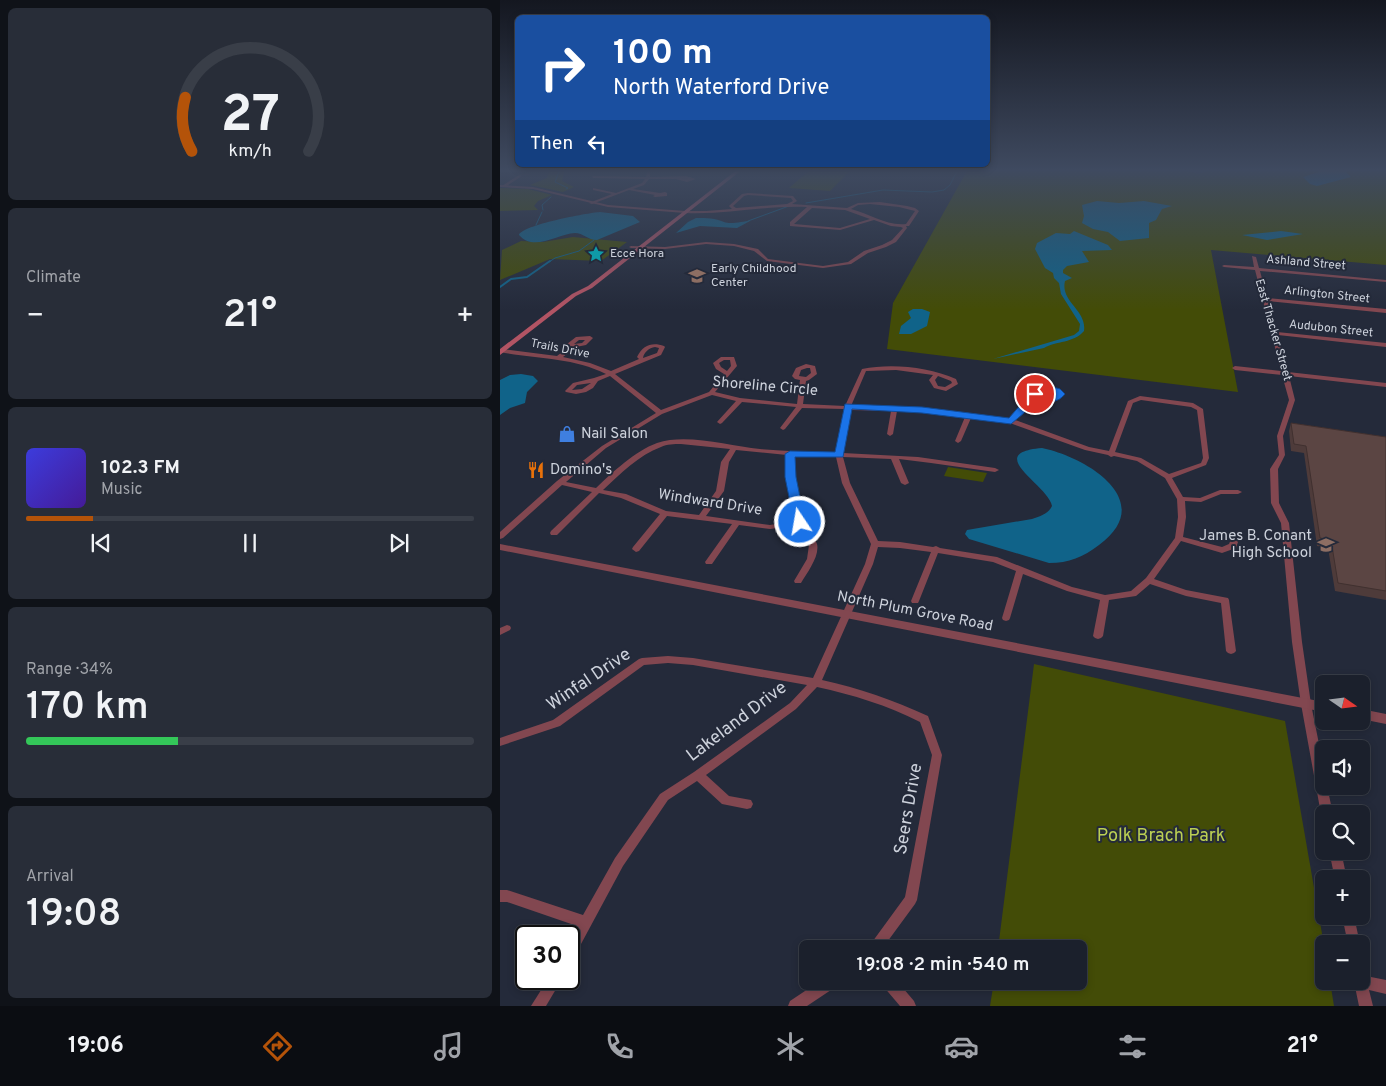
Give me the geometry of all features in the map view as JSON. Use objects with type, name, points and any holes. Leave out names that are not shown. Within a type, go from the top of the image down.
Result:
[{"type":"main road","points":[[501,352],[672,216]]},
{"type":"main road","points":[[574,295],[590,287],[680,216]]},
{"type":"street","points":[[799,216],[791,223],[792,225],[840,229],[874,218]]},
{"type":"street","points":[[867,216],[902,227],[907,226],[913,216]]},
{"type":"street","points":[[631,247],[665,248],[696,243],[734,245],[756,250],[767,260],[823,267],[847,263],[866,252],[884,246],[900,236],[905,228],[902,227]]},
{"type":"street","name":"East Thacker Street","points":[[1254,256],[1292,400],[1280,436],[1282,455],[1274,469],[1275,503],[1286,523],[1297,642],[1306,704]]},
{"type":"street","name":"Ashland Street","points":[[1224,266],[1386,280]]},
{"type":"street","name":"Arlington Street","points":[[1265,299],[1386,311]]},
{"type":"street","name":"Audubon Street","points":[[1274,333],[1386,345]]},
{"type":"street","points":[[558,358],[574,346]]},
{"type":"street","name":"Trails Drive","points":[[501,352],[558,358],[596,368],[611,374],[660,413]]},
{"type":"street","points":[[596,380],[642,360]]},
{"type":"street","points":[[874,544],[846,483],[839,455],[848,406],[864,370],[874,367],[936,375]]},
{"type":"street","points":[[1235,368],[1386,385]]},
{"type":"street","points":[[711,393],[726,373]]},
{"type":"street","points":[[783,428],[800,406],[803,380]]},
{"type":"street","name":"Shoreline Circle","points":[[500,536],[604,447],[660,413],[711,393],[740,400],[800,406],[848,406],[969,415],[1011,421],[1087,448],[1111,455],[1139,459],[1168,477],[1181,500],[1182,517],[1179,538],[1149,580],[1133,594],[1105,598],[1070,589],[994,558],[936,549],[874,544]]},
{"type":"street","points":[[1011,421],[1026,405],[1036,398]]},
{"type":"street","points":[[1111,455],[1130,402],[1140,398],[1193,405],[1200,409],[1206,458],[1204,464],[1168,477]]},
{"type":"street","points":[[720,422],[740,400]]},
{"type":"street","points":[[890,434],[894,410]]},
{"type":"street","points":[[958,441],[969,415]]},
{"type":"street","points":[[554,533],[629,464],[658,446],[683,441],[733,449],[790,454],[894,457],[995,470]]},
{"type":"street","points":[[702,517],[720,492],[725,462],[733,449]]},
{"type":"street","points":[[790,454],[790,477],[800,522],[813,545],[811,559],[798,581]]},
{"type":"street","points":[[894,457],[905,483]]},
{"type":"street","name":"Windward Drive","points":[[560,483],[623,496],[665,513],[702,517],[736,524],[770,527],[800,522]]},
{"type":"street","points":[[1181,500],[1201,500],[1220,492],[1238,492]]},
{"type":"street","points":[[636,549],[665,513]]},
{"type":"street","points":[[709,562],[736,524]]},
{"type":"street","points":[[1179,538],[1222,550],[1233,546],[1236,539]]},
{"type":"street","name":"Lakeland Drive","points":[[580,930],[619,862],[664,797],[698,775],[793,706],[816,682],[869,564],[874,544]]},
{"type":"street","name":"North Plum Grove Road","points":[[500,547],[1315,706]]},
{"type":"street","points":[[915,601],[936,549]]},
{"type":"street","points":[[1006,618],[1020,570]]},
{"type":"street","points":[[1149,580],[1176,591],[1198,597],[1225,600],[1231,651]]},
{"type":"street","points":[[1098,636],[1105,598]]},
{"type":"street","name":"Winfal Drive","points":[[500,742],[556,722],[642,662],[683,660],[816,682]]},
{"type":"street","name":"Seers Drive","points":[[816,682],[897,704],[924,719],[937,755],[911,900],[881,940]]},
{"type":"street","points":[[1306,704],[1325,805]]},
{"type":"street","points":[[1370,716],[1386,719]]},
{"type":"street","points":[[698,775],[726,801],[747,804]]},
{"type":"street","points":[[500,896],[507,896],[584,922]]},
{"type":"street","points":[[1370,984],[1386,987]]},
{"type":"street","points":[[538,1006],[548,990]]},
{"type":"street","points":[[795,1006],[819,990]]},
{"type":"street","points":[[896,990],[909,1006]]},
{"type":"street","points":[[1363,990],[1366,1006]]},
{"type":"green space","points":[[942,216],[1386,216],[1386,265],[1211,250],[1238,392],[887,349],[893,303]]},
{"type":"green space","points":[[573,237],[627,242],[601,261],[550,259],[500,280],[502,250],[521,241],[543,242]]},
{"type":"green space","points":[[948,467],[987,473],[983,482],[944,476]]},
{"type":"green space","name":"Polk Brach Park","points":[[1034,664],[1285,721],[1315,893],[1315,925],[1321,925],[1322,935],[1315,935],[1315,990],[1331,990],[1334,1006],[990,1006],[993,990],[1087,990],[1087,940],[999,940]]},
{"type":"water","points":[[633,216],[640,222],[597,240],[575,233],[546,241],[532,242],[525,240],[519,235],[531,227],[569,217]]},
{"type":"water","points":[[1084,216],[1158,216],[1156,220],[1149,223],[1149,238],[1120,241],[1108,232],[1093,229],[1082,223]]},
{"type":"water","points":[[696,218],[714,219],[727,223],[750,221],[737,228],[700,226],[676,233],[688,222]]},
{"type":"water","points":[[1074,231],[1108,245],[1112,250],[1082,251],[1089,262],[1067,266],[1063,270],[1063,273],[1072,278],[1065,281],[1066,295],[1082,317],[1084,331],[1075,338],[1044,348],[993,359],[1074,335],[1079,331],[1080,324],[1061,294],[1059,283],[1054,278],[1053,273],[1045,268],[1035,249],[1037,243],[1056,233],[1070,234]]},
{"type":"water","points":[[1281,231],[1303,234],[1267,240],[1242,235]]},
{"type":"water","points":[[913,309],[922,309],[930,312],[927,326],[911,334],[899,334],[901,326],[911,318],[908,312]]},
{"type":"water","points":[[510,375],[533,376],[538,381],[527,392],[525,403],[510,408],[500,415],[500,380]]},
{"type":"water","points":[[1042,448],[1078,461],[1110,483],[1119,497],[1122,513],[1116,529],[1087,553],[1056,563],[1049,563],[969,539],[965,534],[967,530],[1032,519],[1050,509],[1052,506],[1048,498],[1018,463],[1018,456],[1025,451]]},
{"type":"building","name":"James B. Conant High School","points":[[1291,423],[1386,437],[1386,591],[1338,583],[1331,540],[1320,538],[1306,446],[1294,444]]},
{"type":"waterway","points":[[536,225],[540,216]]},
{"type":"waterway","points":[[748,221],[762,216]]},
{"type":"waterway","points":[[549,262],[555,258],[579,251],[594,240]]},
{"type":"waterway","points":[[500,287],[511,279],[527,277],[550,261]]},
{"type":"place","name":"Ecce Hora","points":[[596,254]]},
{"type":"place","name":"Early Childhood Center","points":[[697,276]]},
{"type":"place","name":"Nail Salon","points":[[567,434]]},
{"type":"place","name":"Domino's","points":[[536,470]]},
{"type":"place","name":"James B. Conant High School","points":[[1326,545]]},
{"type":"route","points":[[800,522],[790,477],[790,454],[839,455],[848,406],[894,410],[922,410],[1011,421],[1026,405],[1036,398],[1047,400],[1058,397],[1060,393],[1057,390],[1050,389],[1035,394]]}]
